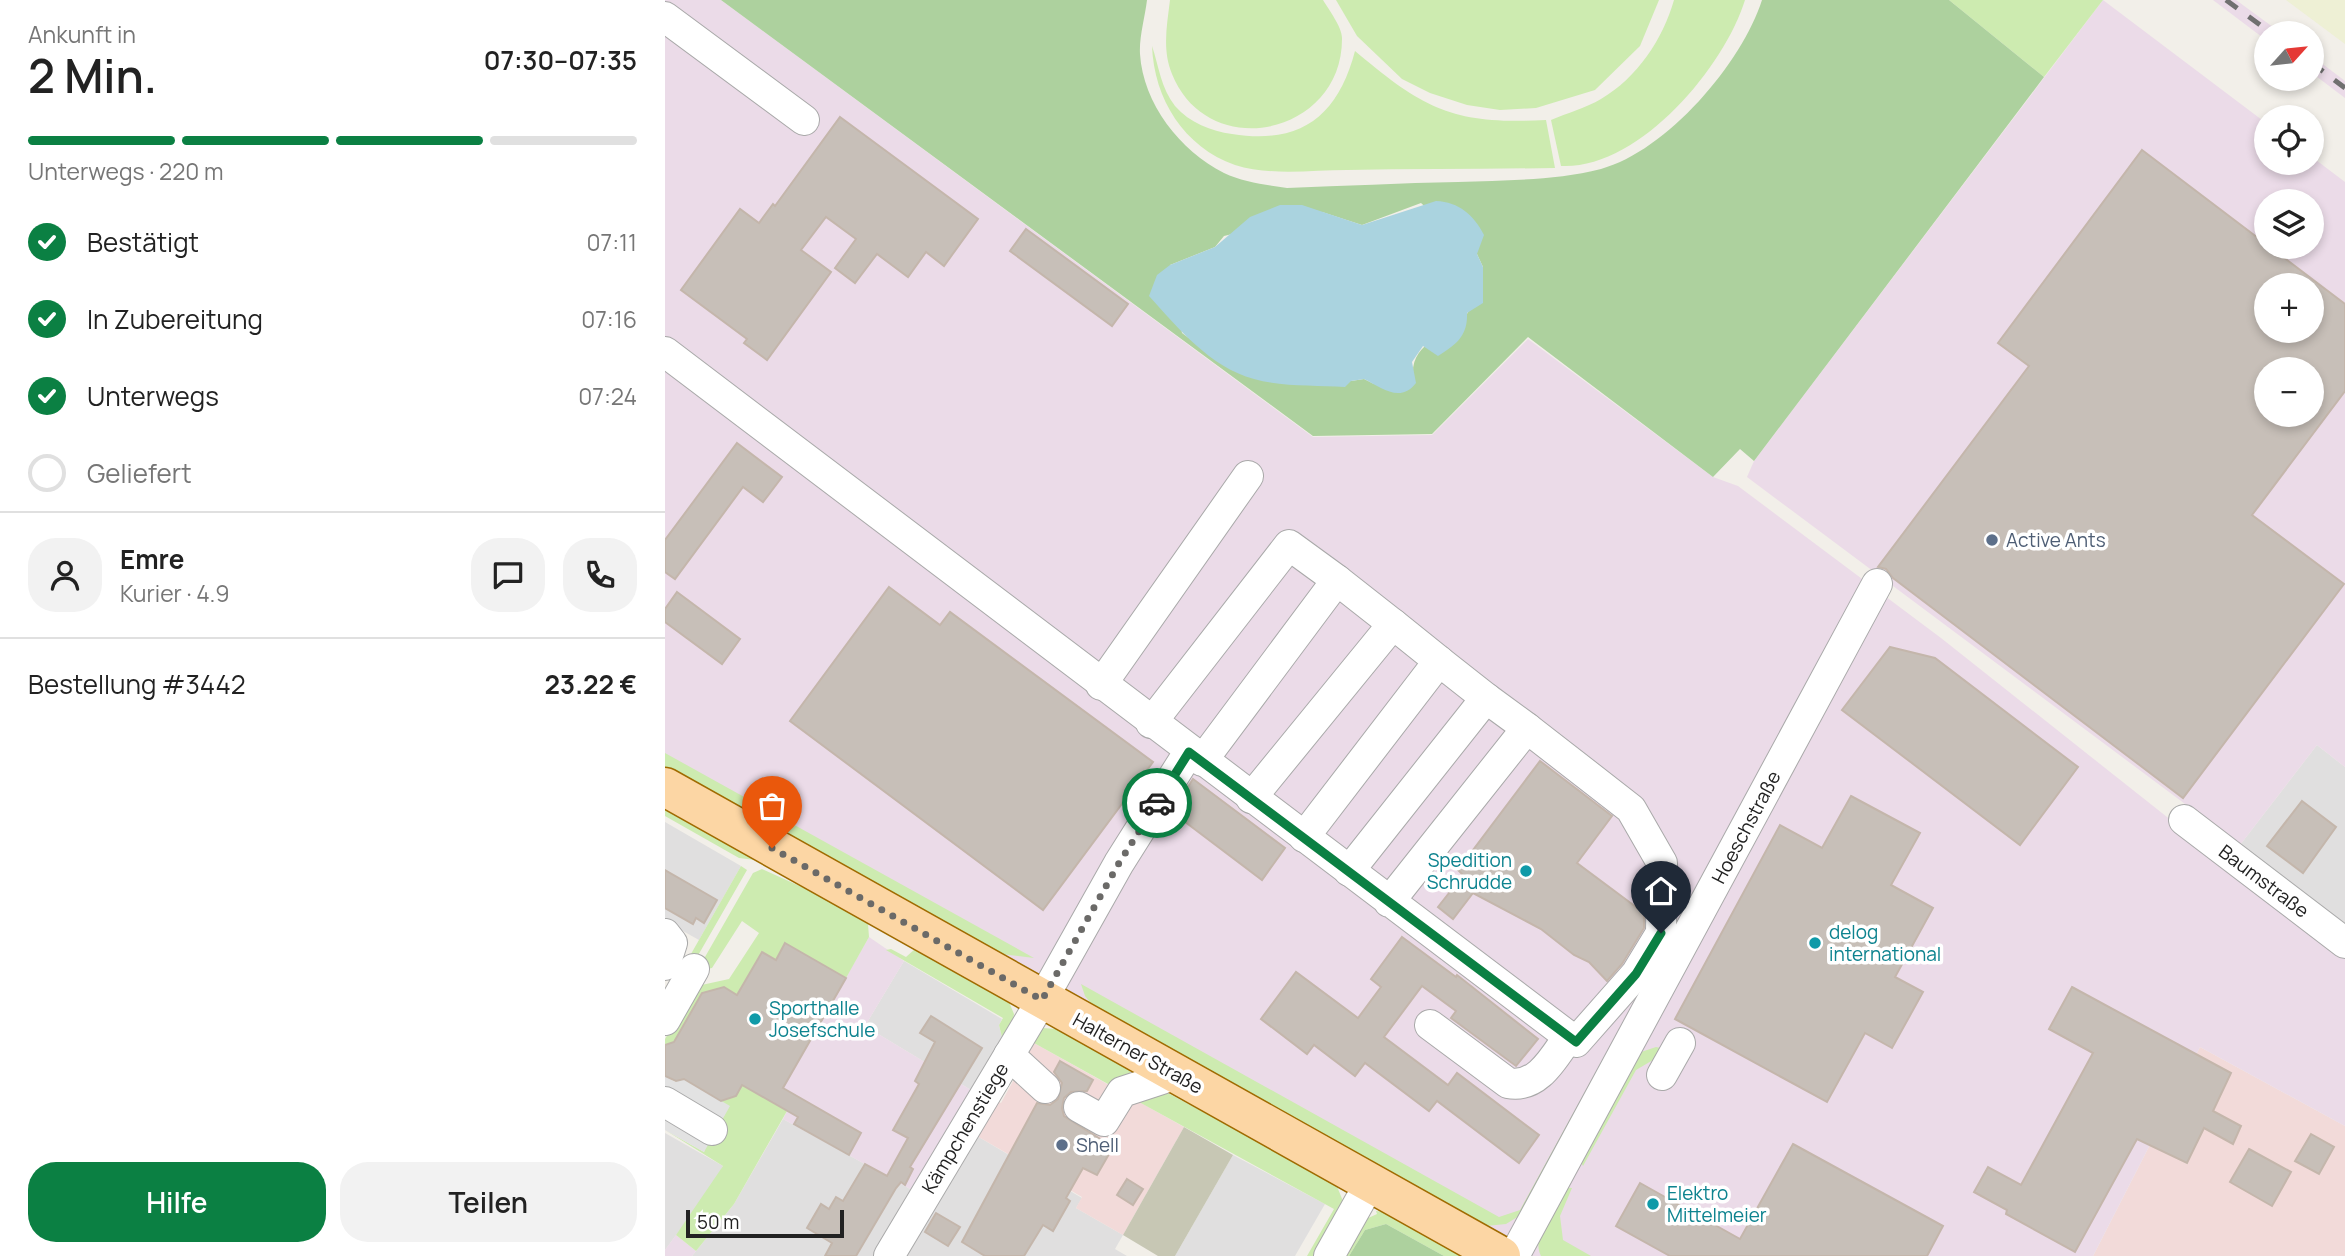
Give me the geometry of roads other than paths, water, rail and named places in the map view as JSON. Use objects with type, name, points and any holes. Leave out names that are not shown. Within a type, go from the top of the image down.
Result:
[{"type":"main road","name":"Halterner Straße","points":[[665,787],[1501,1256]]},
{"type":"street","points":[[665,17],[804,120]]},
{"type":"street","points":[[665,352],[1195,757],[1576,1042],[1636,974],[1661,933],[1662,863],[1632,808],[1289,545],[1151,723]]},
{"type":"street","points":[[1101,685],[1248,476]]},
{"type":"street","name":"Kämpchenstiege","points":[[889,1256],[1042,1000],[1119,863],[1195,757],[1337,580]]},
{"type":"street","name":"Hoeschstraße","points":[[1514,1256],[1877,583]]},
{"type":"street","points":[[1251,798],[1393,624]]},
{"type":"street","points":[[1304,837],[1439,661]]},
{"type":"street","points":[[1349,871],[1486,698]]},
{"type":"street","points":[[1389,902],[1527,728]]},
{"type":"street","name":"Baumstraße","points":[[2183,820],[2345,943]]},
{"type":"street","points":[[665,934],[672,943],[679,967],[665,1020]]},
{"type":"street","points":[[1430,1025],[1508,1083],[1518,1085],[1535,1078],[1569,1036]]},
{"type":"street","points":[[1662,1075],[1680,1043]]},
{"type":"street","points":[[1009,1055],[1045,1088]]},
{"type":"street","points":[[1079,1107],[1104,1121],[1122,1092],[1177,1074]]},
{"type":"street","points":[[665,1102],[712,1130]]},
{"type":"street","points":[[1329,1256],[1370,1182]]},
{"type":"water","points":[[1436,201],[1452,204],[1465,211],[1476,221],[1484,235],[1477,254],[1483,267],[1483,303],[1467,313],[1463,334],[1450,348],[1438,356],[1423,346],[1412,362],[1416,383],[1404,392],[1390,392],[1364,379],[1351,381],[1345,387],[1299,385],[1265,382],[1238,373],[1196,345],[1149,296],[1157,275],[1170,265],[1215,247],[1250,217],[1280,205],[1302,205],[1362,225]]},
{"type":"railway","points":[[2226,0],[2255,21]]},
{"type":"railway","points":[[2324,72],[2345,88]]},
{"type":"place","name":"Active Ants","points":[[1992,540]]},
{"type":"place","name":"Spedition Schrudde","points":[[1526,871]]},
{"type":"place","name":"delog international","points":[[1815,943]]},
{"type":"place","name":"Sporthalle Josefschule","points":[[755,1019]]},
{"type":"place","name":"Shell","points":[[1062,1145]]},
{"type":"place","name":"Elektro Mittelmeier","points":[[1653,1204]]}]
